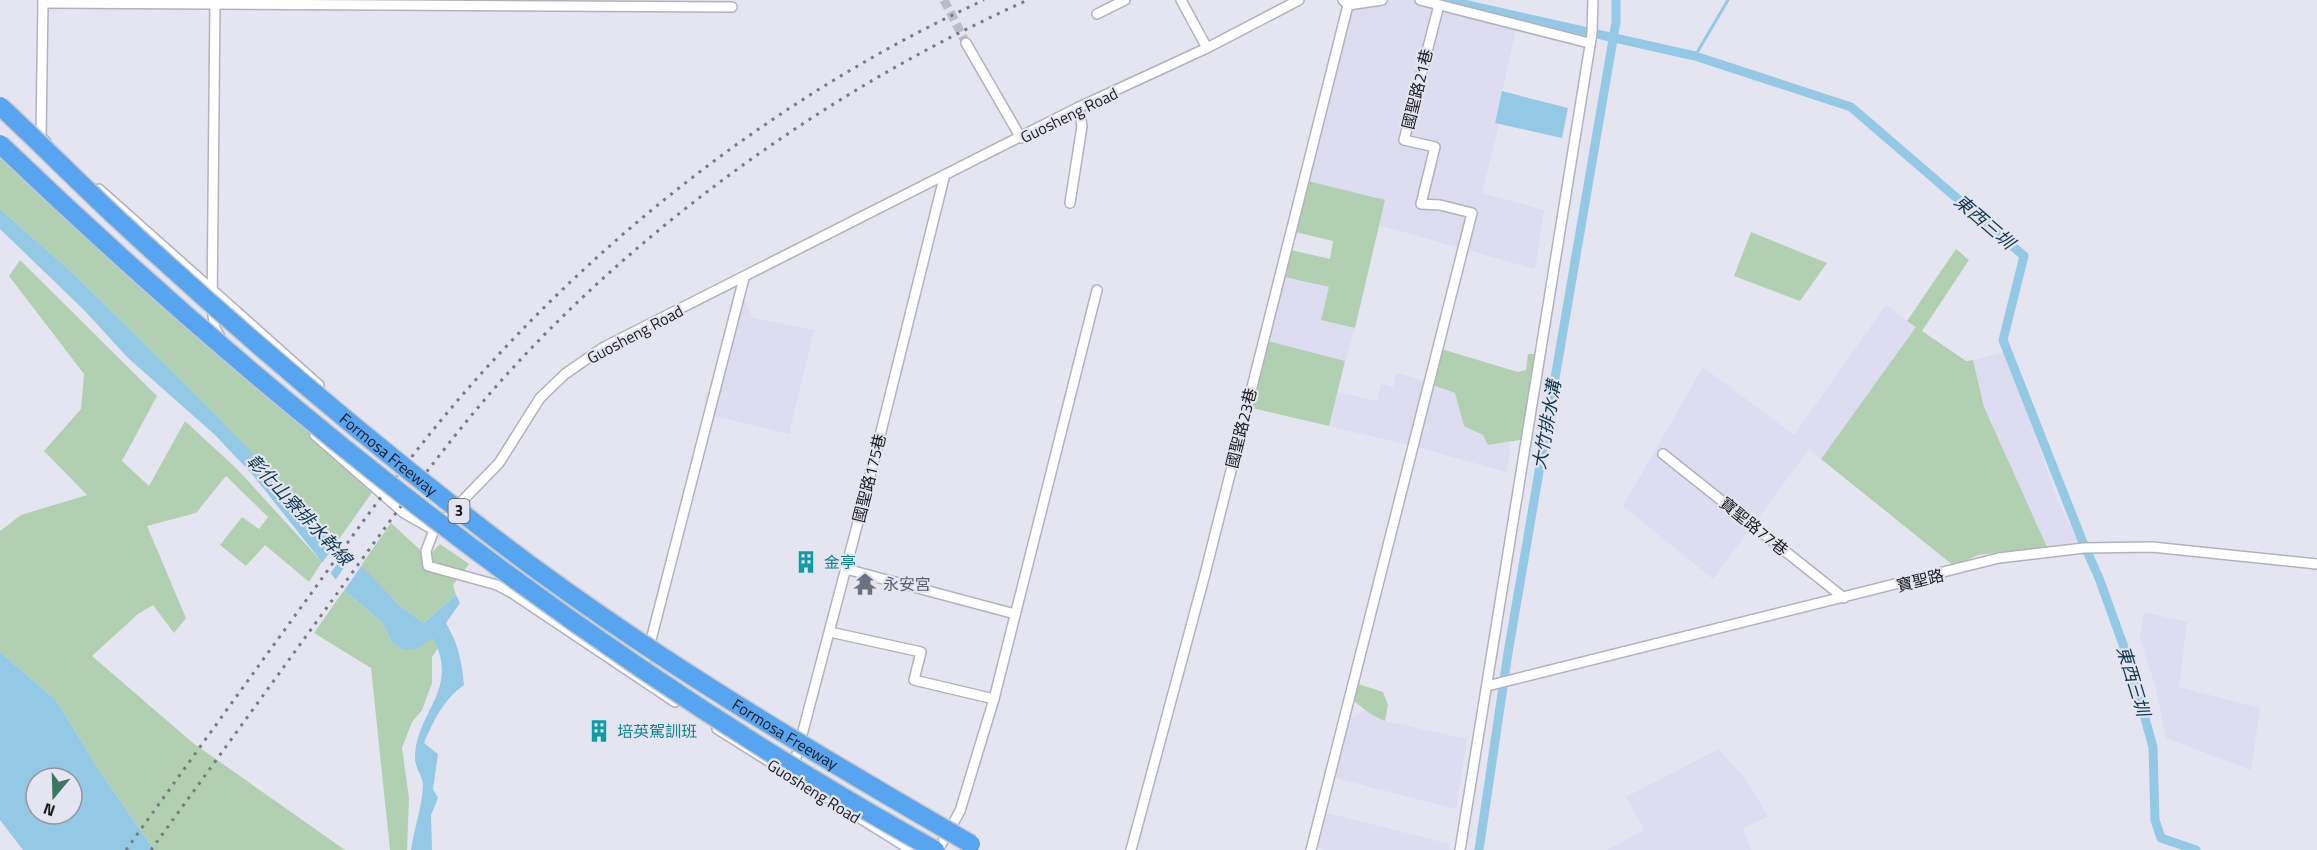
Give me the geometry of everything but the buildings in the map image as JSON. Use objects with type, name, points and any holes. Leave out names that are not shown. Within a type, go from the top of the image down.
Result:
[{"type":"highway","name":"Formosa Freeway","points":[[0,106],[118,219],[264,350],[467,518],[633,637],[730,700],[971,844]]},
{"type":"highway","name":"Formosa Freeway","points":[[0,144],[172,302],[286,400],[473,549],[631,663],[830,790],[936,850]]},
{"type":"street","points":[[1097,14],[1125,0]]},
{"type":"street","points":[[1181,0],[1207,48]]},
{"type":"street","name":"Guosheng Road","points":[[911,850],[791,777],[512,592],[497,585],[428,566],[426,551],[434,530],[498,463],[540,398],[565,374],[604,347],[944,178],[1079,107],[1207,48],[1299,0]]},
{"type":"street","points":[[1345,3],[1382,0]]},
{"type":"street","points":[[1420,0],[1589,43]]},
{"type":"street","points":[[1460,850],[1589,43],[1593,0]]},
{"type":"street","points":[[41,137],[43,1],[732,7]]},
{"type":"street","points":[[215,2],[213,292],[215,328],[226,349],[286,410],[404,513],[434,530]]},
{"type":"street","name":"國聖路23巷","points":[[1131,850],[1205,574],[1345,3]]},
{"type":"street","name":"國聖路21巷","points":[[1311,850],[1472,213],[1440,205],[1422,204],[1435,147],[1404,140],[1438,5]]},
{"type":"street","points":[[966,43],[1021,138]]},
{"type":"street","points":[[0,98],[319,385]]},
{"type":"street","points":[[1070,202],[1082,126],[1079,107]]},
{"type":"street","name":"國聖路175巷","points":[[791,777],[830,632],[944,178]]},
{"type":"street","points":[[640,679],[744,278]]},
{"type":"street","points":[[936,850],[960,811],[994,699],[1097,290]]},
{"type":"street","name":"寶聖路77巷","points":[[1663,454],[1844,598]]},
{"type":"street","name":"寶聖路","points":[[1487,686],[1999,558],[2084,548],[2177,549],[2317,564]]},
{"type":"street","points":[[846,569],[1015,614]]},
{"type":"street","points":[[830,632],[921,652],[914,680],[994,699]]},
{"type":"shaded area","points":[[1370,0],[1417,0],[1517,25],[1495,123],[1499,125],[1482,193],[1544,210],[1535,269],[1378,225],[1385,200],[1304,180],[1347,8]]},
{"type":"shaded area","points":[[1280,276],[1329,287],[1321,320],[1355,328],[1345,361],[1264,340]]},
{"type":"shaded area","points":[[745,301],[753,318],[814,330],[789,434],[710,415],[738,302]]},
{"type":"shaded area","points":[[1886,305],[1916,327],[1821,459],[1809,449],[1713,579],[1623,506],[1703,367],[1794,435]]},
{"type":"shaded area","points":[[2008,351],[2056,497],[2078,542],[2047,547],[1984,407],[1973,360]]},
{"type":"shaded area","points":[[1396,373],[1424,380],[1408,445],[1329,426],[1337,392],[1377,401],[1381,384],[1393,387]]},
{"type":"shaded area","points":[[1430,384],[1455,393],[1464,426],[1483,435],[1488,444],[1508,443],[1510,452],[1506,472],[1413,446]]},
{"type":"shaded area","points":[[2144,612],[2187,622],[2179,687],[2260,708],[2251,770],[2166,738],[2155,685],[2140,639]]},
{"type":"shaded area","points":[[1367,709],[1376,718],[1385,721],[1467,739],[1456,809],[1331,777],[1346,721]]},
{"type":"shaded area","points":[[1719,749],[1748,783],[1768,817],[1743,828],[1751,850],[1607,850],[1645,830],[1626,797]]},
{"type":"shaded area","points":[[1323,812],[1450,844],[1449,850],[1325,850],[1314,847]]},
{"type":"green space","points":[[0,141],[378,484],[337,542],[204,403],[73,273],[0,209]]},
{"type":"green space","points":[[1304,180],[1385,200],[1355,328],[1321,320],[1329,287],[1280,276],[1286,249],[1330,259],[1333,241],[1291,231]]},
{"type":"green space","points":[[1751,232],[1827,263],[1800,301],[1734,276]]},
{"type":"green space","points":[[1956,249],[1969,260],[1922,331],[1966,361],[1973,360],[1984,407],[2047,547],[1978,555],[1954,566],[1821,459],[1916,327],[1907,321]]},
{"type":"green space","points":[[20,260],[157,396],[122,461],[149,486],[185,421],[237,469],[322,562],[309,582],[265,545],[246,566],[220,545],[242,517],[259,529],[268,517],[226,476],[196,513],[147,526],[186,618],[174,633],[153,605],[138,614],[92,656],[193,743],[345,850],[154,850],[97,767],[56,700],[0,652],[0,531],[21,515],[87,495],[44,451],[81,409],[84,374],[9,276]]},
{"type":"green space","points":[[1264,340],[1345,361],[1329,426],[1252,408]]},
{"type":"green space","points":[[1438,348],[1518,372],[1526,370],[1528,354],[1534,354],[1526,439],[1488,445],[1483,435],[1464,426],[1455,393],[1430,384]]},
{"type":"green space","points":[[391,523],[428,557],[440,544],[469,564],[453,585],[456,595],[424,623],[400,606],[360,567]]},
{"type":"green space","points":[[344,590],[383,623],[391,641],[433,637],[438,648],[432,657],[432,683],[422,710],[412,722],[402,748],[409,798],[407,850],[390,850],[371,668],[314,633]]},
{"type":"green space","points":[[1355,683],[1383,692],[1388,705],[1385,721],[1350,699]]},
{"type":"water","points":[[1502,91],[1568,108],[1562,138],[1495,123]]},
{"type":"water","name":"彰化山寮排水幹線","points":[[0,209],[73,273],[204,403],[400,606],[424,623],[456,595],[460,603],[446,623],[459,653],[464,685],[445,704],[424,743],[438,754],[433,789],[438,798],[431,815],[432,850],[411,850],[423,786],[415,760],[417,740],[440,686],[442,672],[440,656],[433,638],[416,649],[404,650],[391,641],[383,623],[344,590],[252,474],[214,434],[128,358],[84,310],[0,229]]},
{"type":"water","points":[[0,652],[56,700],[97,767],[154,850],[23,850],[0,820]]},
{"type":"pier","points":[[339,540],[348,549],[329,575],[321,564]]},
{"type":"pier","points":[[353,555],[362,565],[343,592],[334,582]]},
{"type":"waterway","name":"東西三圳","points":[[1446,0],[1695,56],[1851,107],[2024,256],[2003,340],[2099,578],[2129,661],[2153,747],[2155,820],[2161,838],[2196,850]]},
{"type":"waterway","name":"大竹排水溝","points":[[1479,850],[1508,653],[1616,22],[1616,0]]},
{"type":"waterway","points":[[1695,56],[1728,0]]},
{"type":"tunnel","points":[[944,0],[966,43]]},
{"type":"railway","points":[[126,850],[408,462],[449,410],[526,326],[644,216],[773,119],[842,75],[984,0]]},
{"type":"railway","points":[[151,850],[428,470],[497,385],[576,303],[695,201],[758,154],[824,110],[891,70],[959,33],[1028,0]]},
{"type":"place","name":"金亭","points":[[806,562]]},
{"type":"place","name":"永安宮","points":[[865,584]]},
{"type":"place","name":"培英駕訓班","points":[[599,731]]}]
